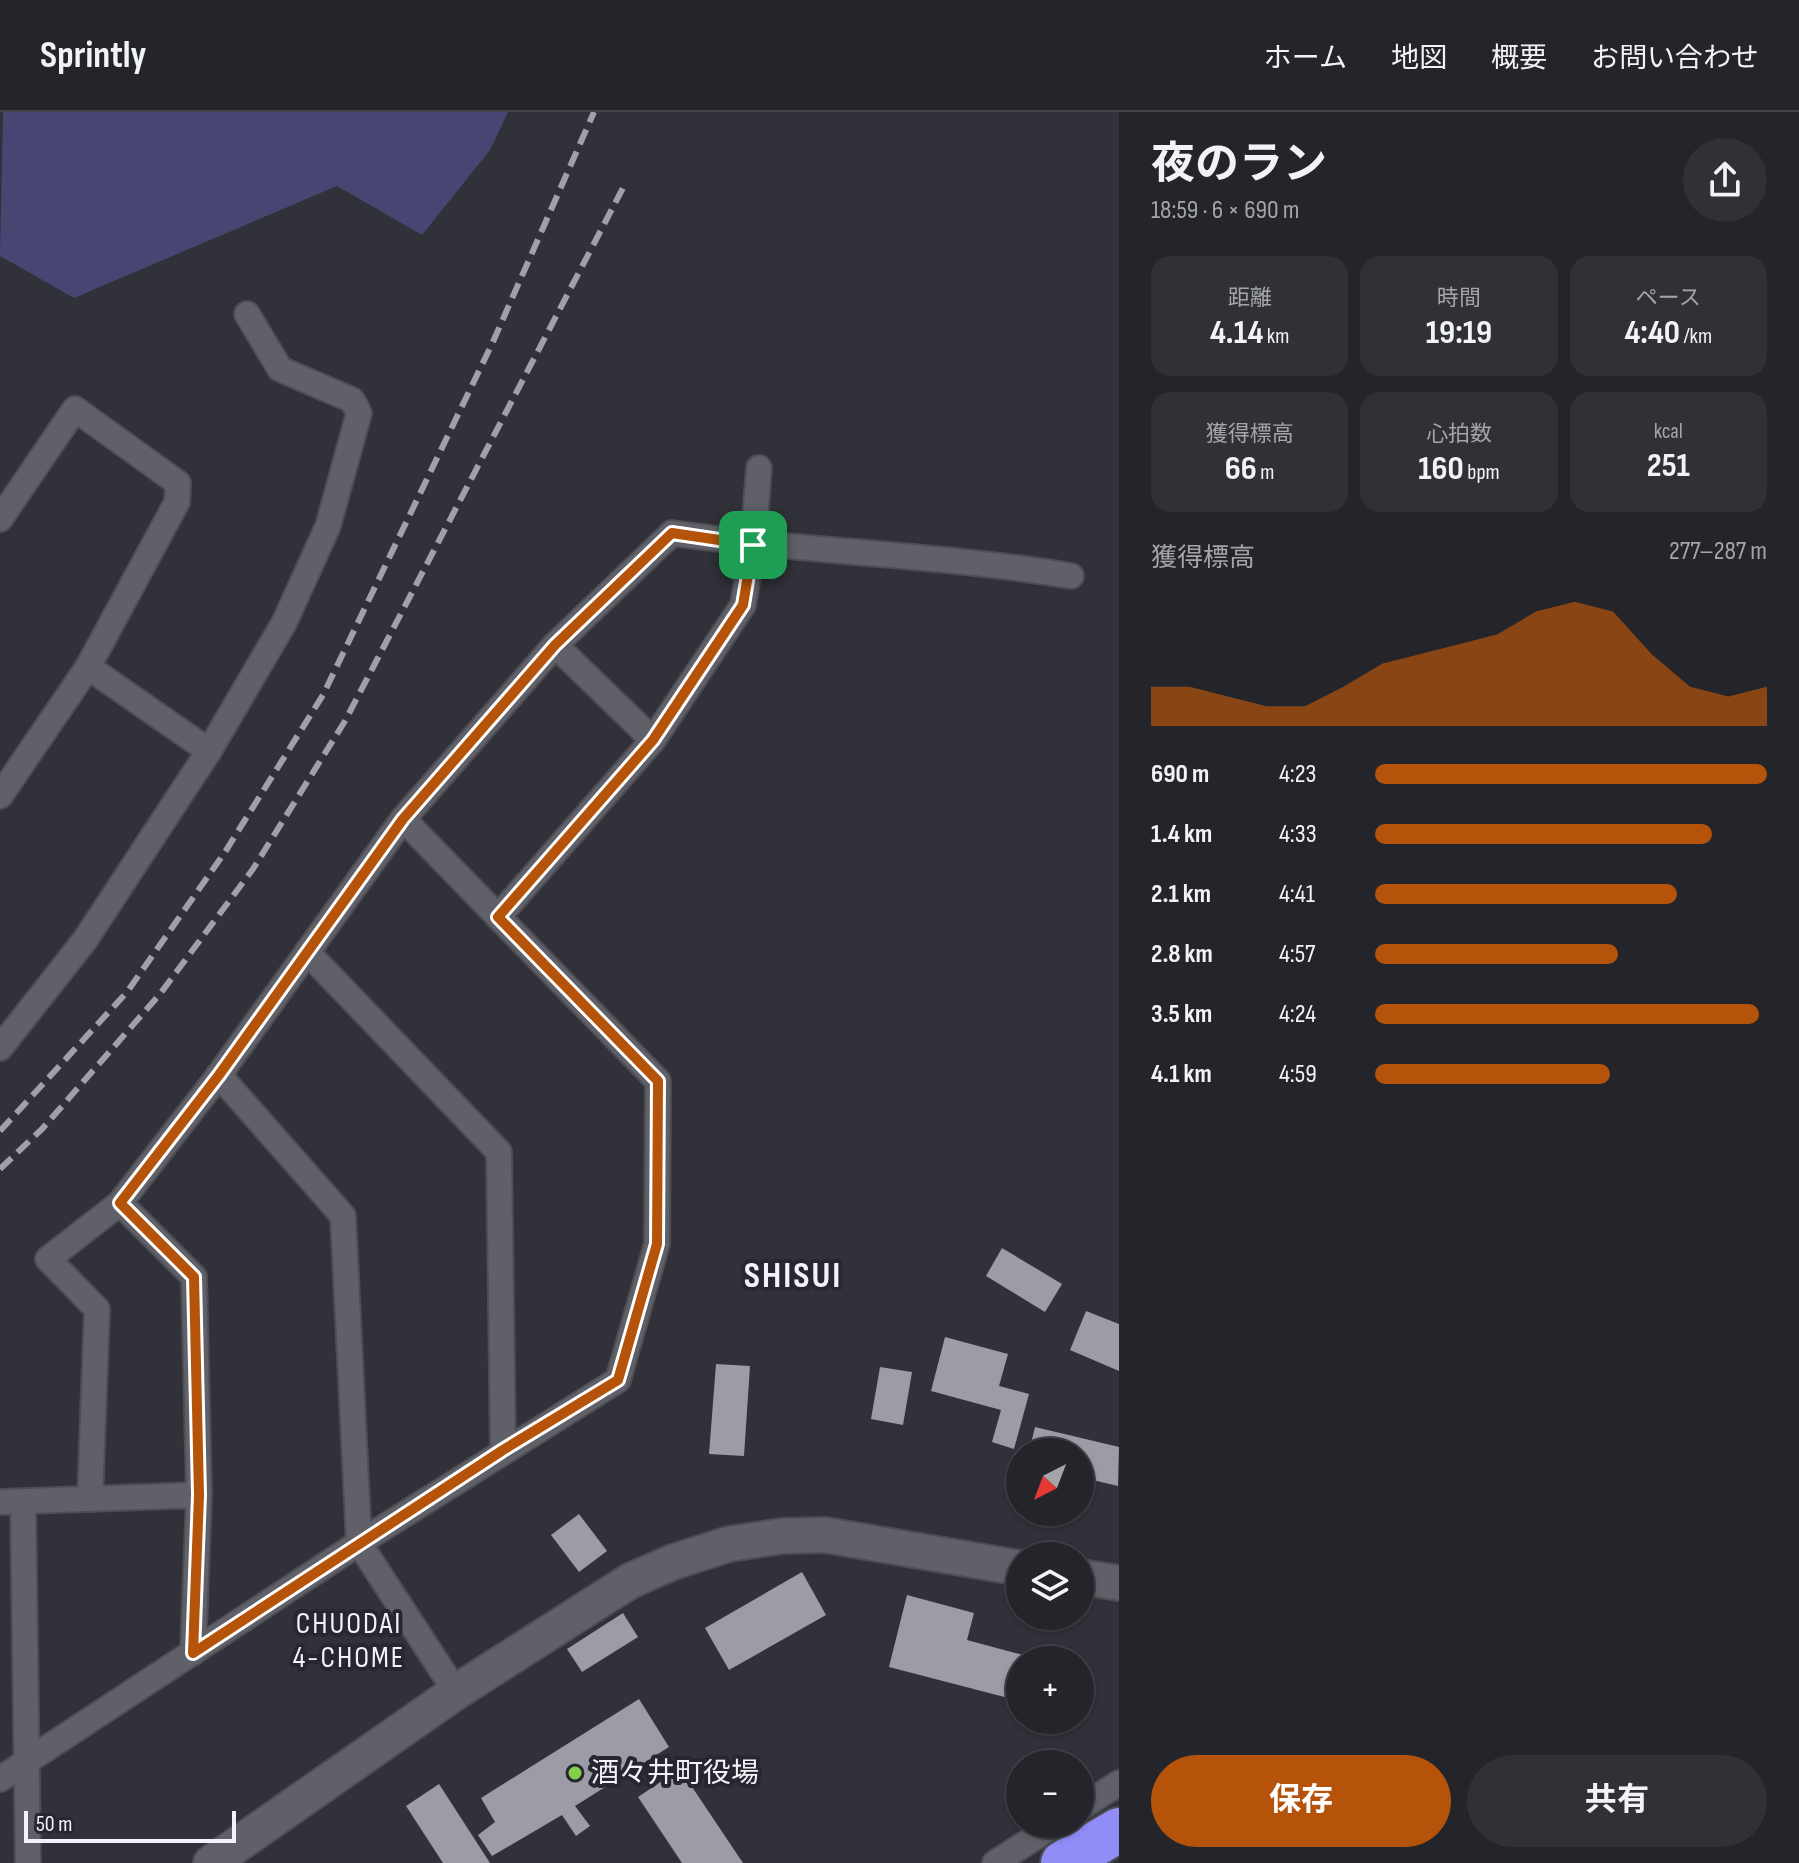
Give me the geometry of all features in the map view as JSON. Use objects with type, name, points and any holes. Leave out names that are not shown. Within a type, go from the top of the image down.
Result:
[{"type":"highway","points":[[1063,1863],[1119,1830]]},
{"type":"street","points":[[0,1048],[85,940],[209,751],[284,623],[322,540],[359,413],[352,400],[280,369],[247,314]]},
{"type":"street","points":[[0,519],[75,409],[178,483],[177,502],[88,667],[0,796]]},
{"type":"street","points":[[498,917],[653,740],[743,605],[753,545],[759,468]]},
{"type":"street","points":[[90,1499],[97,1309],[48,1259],[120,1203],[219,1075],[403,819],[555,645],[672,533],[753,545],[992,563],[1071,576]]},
{"type":"street","points":[[555,645],[653,740]]},
{"type":"street","points":[[88,667],[209,751]]},
{"type":"street","points":[[0,1779],[503,1450],[618,1380],[657,1244],[658,1081],[403,819]]},
{"type":"street","points":[[307,952],[499,1152],[503,1450]]},
{"type":"street","points":[[219,1075],[343,1216],[359,1543],[456,1692]]},
{"type":"street","points":[[120,1203],[194,1277],[199,1495],[193,1653]]},
{"type":"street","points":[[28,1863],[26,1763],[12,1502],[199,1495]]},
{"type":"street","points":[[211,1863],[456,1692],[630,1581],[673,1562],[729,1544],[782,1536],[825,1535],[1006,1566]]},
{"type":"street","points":[[1094,1579],[1119,1583]]},
{"type":"street","points":[[1094,1799],[1119,1783]]},
{"type":"street","points":[[995,1863],[1034,1838]]},
{"type":"shaded area","points":[[3,112],[508,112],[490,150],[422,235],[337,186],[74,298],[0,256]]},
{"type":"building","points":[[1002,1248],[1062,1284],[1045,1312],[986,1276]]},
{"type":"building","points":[[1086,1311],[1119,1324],[1119,1371],[1070,1350]]},
{"type":"building","points":[[945,1337],[1008,1354],[999,1386],[1029,1394],[1017,1438],[1006,1438],[1006,1446],[992,1442],[1001,1410],[931,1391]]},
{"type":"building","points":[[716,1364],[750,1366],[744,1456],[709,1454]]},
{"type":"building","points":[[880,1367],[912,1372],[903,1425],[871,1419]]},
{"type":"building","points":[[1035,1427],[1081,1438],[1032,1438]]},
{"type":"building","points":[[1094,1441],[1119,1447],[1118,1486],[1094,1480]]},
{"type":"building","points":[[579,1514],[607,1551],[579,1572],[551,1535]]},
{"type":"building","points":[[802,1572],[826,1615],[729,1670],[705,1628]]},
{"type":"building","points":[[907,1595],[974,1613],[967,1640],[1006,1650],[1006,1697],[889,1667]]},
{"type":"building","points":[[623,1613],[638,1637],[582,1672],[567,1649]]},
{"type":"building","name":"酒々井町役場","points":[[639,1699],[669,1747],[575,1806],[590,1826],[576,1836],[562,1815],[492,1856],[478,1835],[495,1822],[481,1798]]},
{"type":"building","points":[[680,1769],[743,1863],[682,1863],[638,1797]]},
{"type":"building","points":[[439,1784],[490,1863],[443,1863],[406,1806]]},
{"type":"railway","points":[[0,1131],[127,992],[225,852],[323,695],[492,344],[594,112]]},
{"type":"railway","points":[[0,1169],[42,1129],[160,994],[253,869],[345,721],[624,186]]},
{"type":"place","name":"酒々井町役場","points":[[575,1773]]},
{"type":"district","name":"SHISUI","points":[[793,1276]]},
{"type":"district","name":"CHUODAI 4-CHOME","points":[[349,1641]]},
{"type":"route","points":[[672,533],[753,545],[743,605],[653,740],[498,917],[658,1081],[657,1244],[618,1380],[503,1450],[193,1653],[199,1495],[194,1277],[120,1203],[219,1075],[403,819],[555,645],[672,533]]}]
